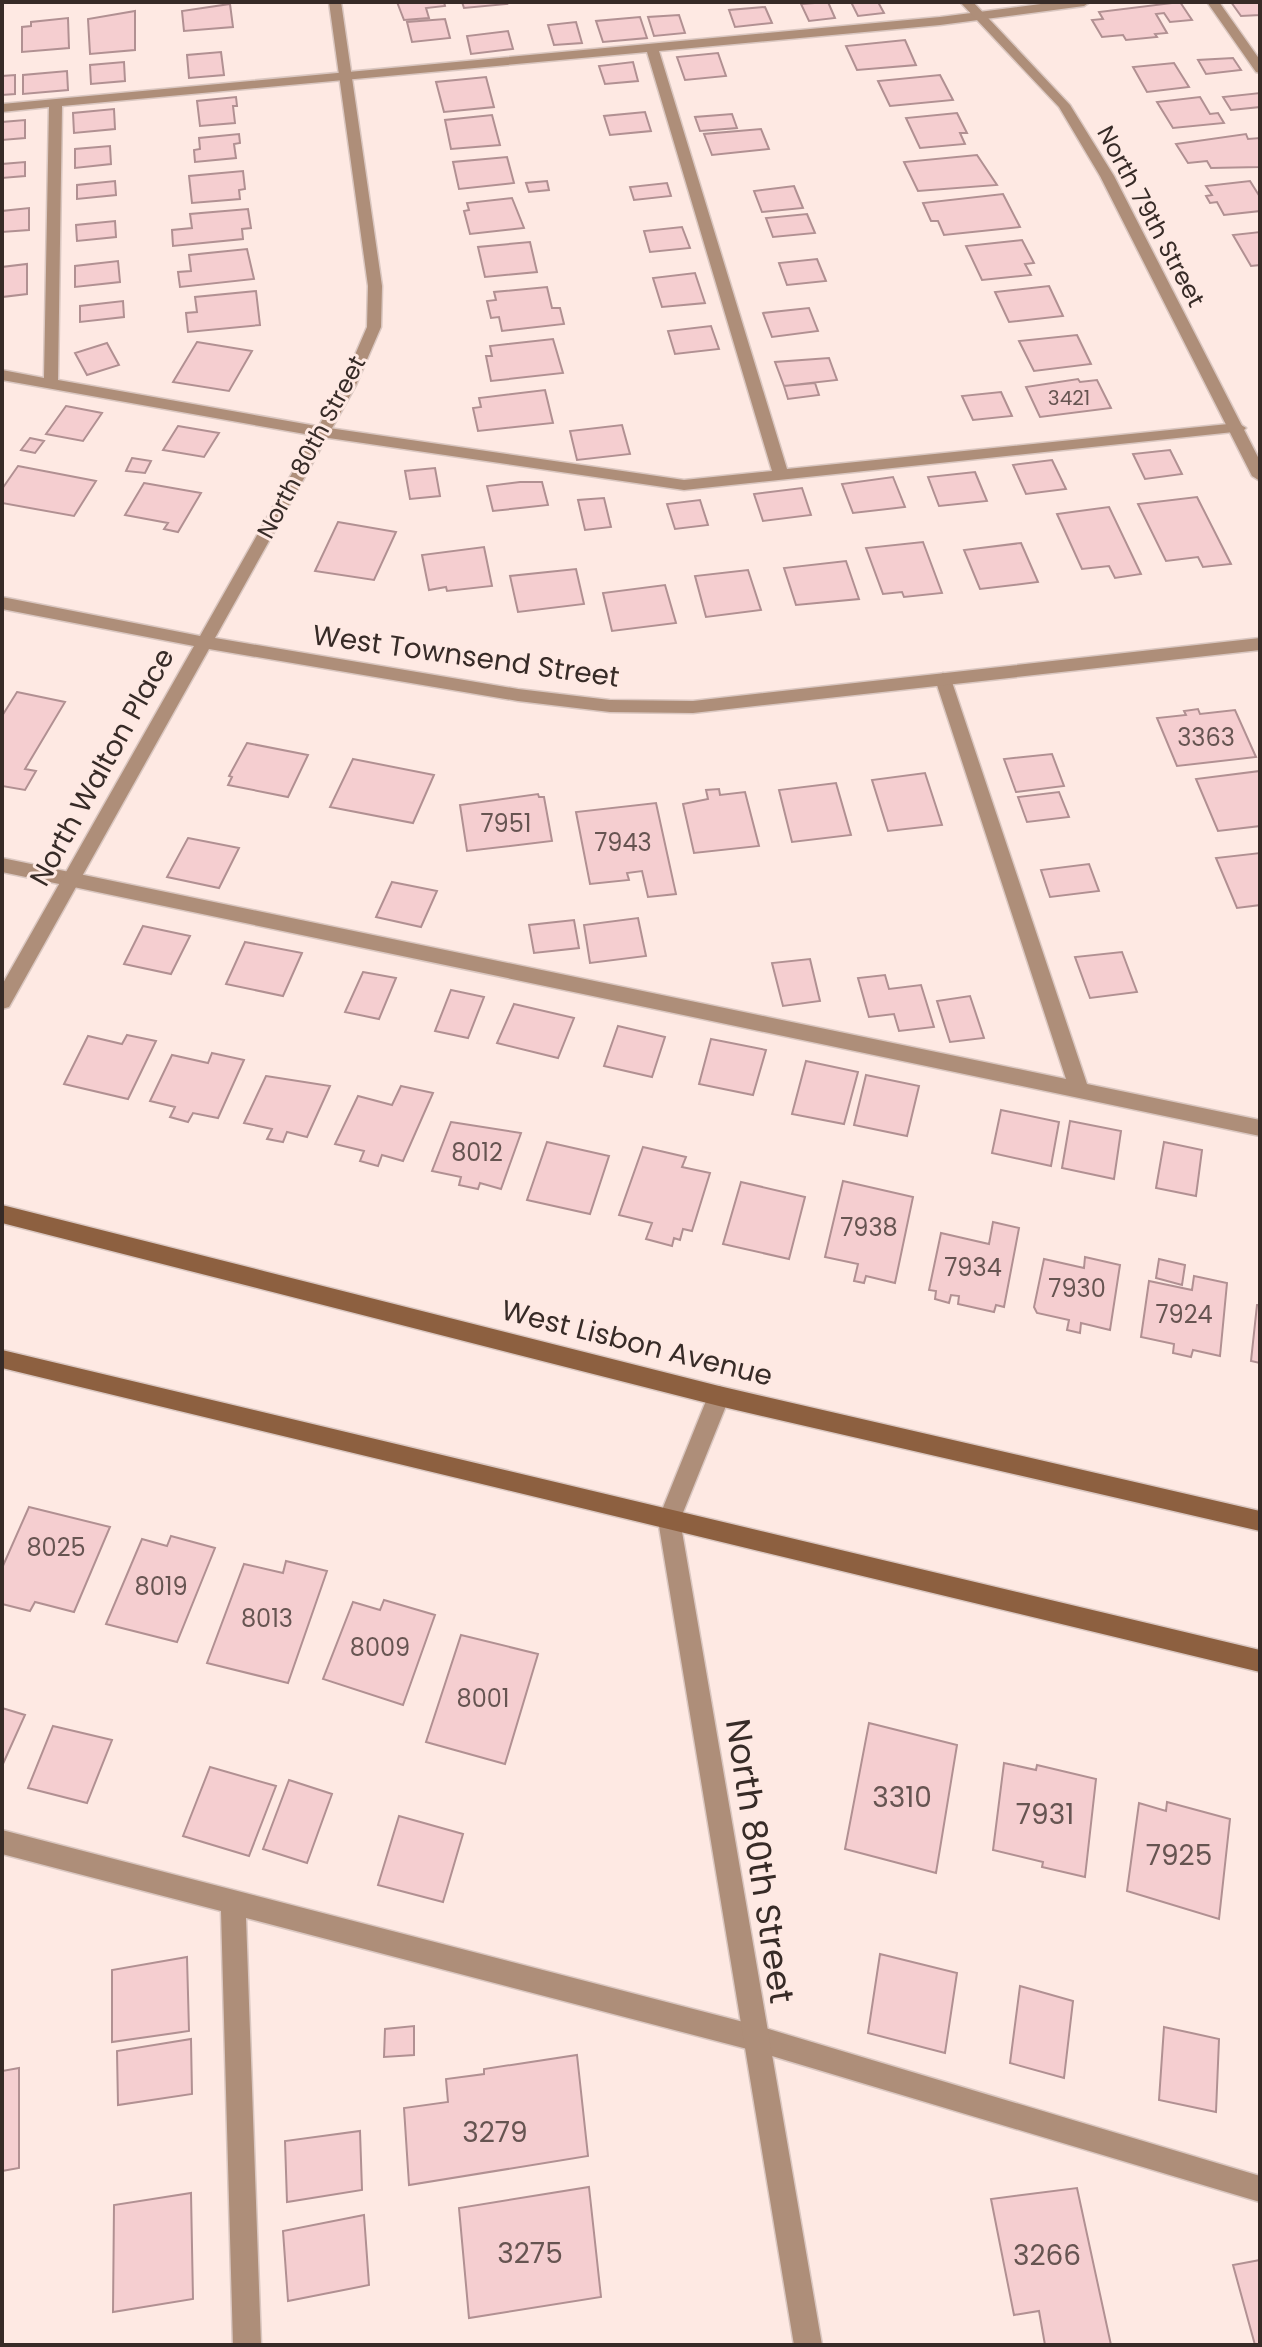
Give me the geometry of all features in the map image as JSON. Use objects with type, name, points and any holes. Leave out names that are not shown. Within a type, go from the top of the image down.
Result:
[{"type":"main road","name":"West Lisbon Avenue","points":[[2,1214],[719,1396],[1260,1521]]},
{"type":"main road","points":[[2,1359],[1260,1661]]},
{"type":"street","name":"North 80th Street","points":[[203,642],[349,385],[374,327],[375,286],[335,2]]},
{"type":"street","name":"North 79th Street","points":[[966,2],[1064,105],[1107,176],[1260,476]]},
{"type":"street","points":[[2,108],[940,21],[1084,2]]},
{"type":"street","points":[[1213,2],[1260,69]]},
{"type":"street","points":[[652,47],[781,475]]},
{"type":"street","points":[[51,383],[56,104]]},
{"type":"street","points":[[2,375],[322,432],[684,485],[1238,428]]},
{"type":"street","name":"West Townsend Street","points":[[2,603],[203,642],[518,695],[610,706],[693,707],[1260,644]]},
{"type":"street","name":"North Walton Place","points":[[2,1002],[203,642]]},
{"type":"street","points":[[943,679],[1079,1090]]},
{"type":"street","points":[[2,865],[1260,1128]]},
{"type":"street","points":[[669,1520],[719,1396]]},
{"type":"street","name":"North 80th Street","points":[[669,1520],[808,2345]]},
{"type":"street","points":[[2,1842],[755,2038],[1260,2189]]},
{"type":"street","points":[[233,1903],[247,2345]]},
{"type":"building","points":[[397,2],[444,2],[445,6],[426,8],[429,18],[404,20]]},
{"type":"building","points":[[462,2],[506,2],[507,4],[464,8]]},
{"type":"building","points":[[828,2],[835,18],[809,21],[801,4]]},
{"type":"building","points":[[851,2],[878,2],[884,13],[858,16]]},
{"type":"building","points":[[1180,2],[1192,20],[1170,22],[1164,13],[1156,14],[1167,33],[1155,34],[1157,37],[1126,40],[1123,35],[1102,37],[1092,20],[1103,19],[1099,12]]},
{"type":"building","points":[[1231,2],[1260,2],[1260,15],[1241,16]]},
{"type":"building","points":[[230,4],[233,27],[184,31],[182,11]]},
{"type":"building","points":[[765,7],[772,23],[735,27],[729,10]]},
{"type":"building","points":[[135,11],[135,50],[90,54],[88,19]]},
{"type":"building","points":[[679,15],[685,33],[654,36],[648,17]]},
{"type":"building","points":[[640,17],[647,38],[603,42],[596,21]]},
{"type":"building","points":[[68,18],[69,48],[22,52],[22,27],[31,26],[31,22]]},
{"type":"building","points":[[445,19],[450,38],[412,42],[407,22]]},
{"type":"building","points":[[576,22],[582,43],[554,45],[548,25]]},
{"type":"building","points":[[508,31],[513,49],[471,54],[467,36]]},
{"type":"building","points":[[905,40],[916,65],[857,70],[846,46]]},
{"type":"building","points":[[221,52],[224,75],[189,78],[187,55]]},
{"type":"building","points":[[718,53],[726,76],[685,80],[677,57]]},
{"type":"building","points":[[1233,58],[1241,70],[1206,74],[1198,60]]},
{"type":"building","points":[[124,62],[125,81],[91,84],[90,65]]},
{"type":"building","points":[[633,62],[638,81],[605,84],[599,66]]},
{"type":"building","points":[[1174,63],[1189,87],[1147,92],[1133,67]]},
{"type":"building","points":[[67,71],[68,90],[23,94],[23,75]]},
{"type":"building","points":[[15,75],[15,94],[2,95],[2,76]]},
{"type":"building","points":[[940,75],[953,100],[890,106],[878,81]]},
{"type":"building","points":[[486,77],[494,107],[444,112],[436,82]]},
{"type":"building","points":[[1260,93],[1260,107],[1231,110],[1223,97]]},
{"type":"building","points":[[236,97],[237,106],[233,106],[235,123],[200,126],[197,101]]},
{"type":"building","points":[[1200,97],[1210,114],[1218,113],[1224,123],[1173,128],[1157,102]]},
{"type":"building","points":[[114,109],[115,129],[74,133],[73,113]]},
{"type":"building","points":[[645,112],[651,131],[610,135],[604,116]]},
{"type":"building","points":[[957,113],[967,133],[960,133],[965,144],[920,148],[906,118]]},
{"type":"building","points":[[732,114],[737,128],[700,131],[695,117]]},
{"type":"building","points":[[492,115],[500,145],[451,149],[445,120]]},
{"type":"building","points":[[25,120],[25,138],[2,140],[2,122]]},
{"type":"building","points":[[761,129],[769,149],[712,155],[704,134]]},
{"type":"building","points":[[239,134],[240,143],[234,144],[236,158],[195,162],[194,150],[200,149],[199,138]]},
{"type":"building","points":[[1246,134],[1248,139],[1260,138],[1260,167],[1211,168],[1207,161],[1188,163],[1176,144]]},
{"type":"building","points":[[110,146],[111,164],[75,168],[75,149]]},
{"type":"building","points":[[977,155],[997,185],[918,191],[904,162]]},
{"type":"building","points":[[507,157],[514,183],[459,189],[453,162]]},
{"type":"building","points":[[25,162],[25,176],[2,178],[2,164]]},
{"type":"building","points":[[243,171],[245,189],[239,190],[240,199],[192,203],[189,176]]},
{"type":"building","points":[[115,181],[116,195],[77,199],[77,185]]},
{"type":"building","points":[[547,181],[549,190],[529,192],[526,183]]},
{"type":"building","points":[[1250,181],[1260,197],[1260,211],[1224,215],[1217,202],[1210,203],[1206,196],[1212,195],[1206,186]]},
{"type":"building","points":[[667,183],[671,196],[634,200],[630,187]]},
{"type":"building","points":[[794,186],[803,208],[762,212],[754,191]]},
{"type":"building","points":[[1003,194],[1020,227],[944,235],[938,221],[931,221],[923,203]]},
{"type":"building","points":[[512,198],[524,228],[470,234],[464,211],[469,210],[467,203]]},
{"type":"building","points":[[29,208],[29,230],[2,232],[2,211]]},
{"type":"building","points":[[248,209],[251,228],[242,229],[243,239],[173,246],[172,230],[192,228],[190,214]]},
{"type":"building","points":[[807,214],[815,233],[773,237],[766,218]]},
{"type":"building","points":[[115,221],[116,237],[77,241],[76,225]]},
{"type":"building","points":[[682,227],[690,248],[650,252],[644,231]]},
{"type":"building","points":[[1260,232],[1260,265],[1251,266],[1233,235]]},
{"type":"building","points":[[1022,240],[1034,263],[1025,264],[1031,275],[982,280],[966,246]]},
{"type":"building","points":[[530,242],[537,272],[485,277],[478,247]]},
{"type":"building","points":[[247,249],[254,279],[180,287],[178,272],[191,271],[189,255]]},
{"type":"building","points":[[817,259],[826,281],[787,285],[779,263]]},
{"type":"building","points":[[118,261],[120,282],[75,287],[75,266]]},
{"type":"building","points":[[27,264],[27,294],[2,297],[2,267]]},
{"type":"building","points":[[695,273],[705,303],[662,307],[653,278]]},
{"type":"building","points":[[1049,286],[1063,316],[1009,322],[995,292]]},
{"type":"building","points":[[547,287],[552,308],[560,308],[564,324],[502,331],[499,317],[491,318],[487,301],[496,300],[494,292]]},
{"type":"building","points":[[256,291],[260,325],[188,332],[186,313],[197,312],[195,297]]},
{"type":"building","points":[[123,301],[124,317],[80,322],[80,306]]},
{"type":"building","points":[[809,308],[818,331],[772,337],[763,313]]},
{"type":"building","points":[[711,326],[719,349],[675,354],[668,331]]},
{"type":"building","points":[[1077,335],[1091,364],[1034,371],[1019,341]]},
{"type":"building","points":[[553,339],[563,373],[491,381],[486,356],[492,356],[490,346]]},
{"type":"building","points":[[197,342],[252,351],[229,391],[173,382]]},
{"type":"building","points":[[107,343],[119,365],[87,375],[75,353]]},
{"type":"building","points":[[829,358],[837,380],[784,386],[775,362]]},
{"type":"building","points":[[1078,379],[1080,382],[1097,380],[1111,408],[1040,417],[1026,387]]},
{"type":"building","points":[[815,383],[819,395],[788,399],[784,386]]},
{"type":"building","points":[[545,390],[553,423],[478,431],[473,408],[481,407],[479,398]]},
{"type":"building","points":[[1001,392],[1012,416],[973,420],[962,396]]},
{"type":"building","points":[[66,406],[102,413],[83,441],[46,434]]},
{"type":"building","points":[[622,425],[630,454],[577,460],[570,431]]},
{"type":"building","points":[[178,426],[219,433],[204,457],[163,450]]},
{"type":"building","points":[[30,438],[44,441],[35,453],[21,450]]},
{"type":"building","points":[[1170,450],[1182,474],[1145,479],[1133,454]]},
{"type":"building","points":[[132,458],[151,461],[145,473],[126,471]]},
{"type":"building","points":[[1052,460],[1066,489],[1026,494],[1013,465]]},
{"type":"building","points":[[18,466],[96,481],[74,516],[2,503],[2,489]]},
{"type":"building","points":[[435,468],[440,496],[410,499],[405,471]]},
{"type":"building","points":[[975,472],[987,501],[939,506],[928,477]]},
{"type":"building","points":[[893,477],[905,507],[853,513],[842,484]]},
{"type":"building","points":[[542,482],[548,505],[493,511],[487,486]]},
{"type":"building","points":[[144,483],[201,493],[178,532],[164,529],[168,523],[125,515]]},
{"type":"building","points":[[802,488],[811,515],[763,521],[754,494]]},
{"type":"building","points":[[1197,497],[1231,564],[1203,567],[1198,557],[1166,561],[1138,504]]},
{"type":"building","points":[[604,498],[611,527],[585,530],[578,500]]},
{"type":"building","points":[[700,500],[708,525],[675,529],[667,504]]},
{"type":"building","points":[[1109,507],[1141,574],[1115,578],[1109,566],[1082,569],[1057,514]]},
{"type":"building","points":[[338,522],[396,532],[374,580],[315,571]]},
{"type":"building","points":[[923,542],[942,593],[904,597],[902,592],[883,594],[866,548]]},
{"type":"building","points":[[1021,543],[1038,582],[980,589],[964,550]]},
{"type":"building","points":[[484,547],[492,586],[429,590],[422,555]]},
{"type":"building","points":[[846,561],[859,599],[796,605],[784,568]]},
{"type":"building","points":[[576,569],[584,604],[518,612],[510,576]]},
{"type":"building","points":[[748,570],[761,610],[706,617],[695,576]]},
{"type":"building","points":[[665,585],[676,623],[612,631],[603,593]]},
{"type":"building","points":[[17,692],[65,702],[25,769],[36,771],[25,790],[2,786],[2,716]]},
{"type":"building","points":[[1198,709],[1200,714],[1235,710],[1256,757],[1177,766],[1157,718],[1186,715],[1184,711]]},
{"type":"building","points":[[247,743],[308,755],[288,797],[228,785],[232,777],[229,776]]},
{"type":"building","points":[[1052,754],[1064,786],[1016,792],[1004,759]]},
{"type":"building","points":[[353,759],[434,775],[413,823],[330,807]]},
{"type":"building","points":[[1260,771],[1260,826],[1218,831],[1196,779]]},
{"type":"building","points":[[925,773],[942,825],[888,831],[872,780]]},
{"type":"building","points":[[836,783],[851,835],[792,842],[779,790]]},
{"type":"building","points":[[719,789],[720,795],[745,792],[759,846],[694,853],[683,804],[708,799],[706,790]]},
{"type":"building","points":[[1059,792],[1069,817],[1027,822],[1018,797]]},
{"type":"building","points":[[538,794],[544,797],[552,841],[467,851],[460,805]]},
{"type":"building","points":[[656,803],[676,894],[648,897],[642,871],[627,873],[629,880],[590,884],[576,812]]},
{"type":"building","points":[[188,838],[239,848],[219,888],[167,877]]},
{"type":"building","points":[[1260,853],[1260,905],[1237,908],[1216,858]]},
{"type":"building","points":[[1089,864],[1099,891],[1050,897],[1041,870]]},
{"type":"building","points":[[392,882],[437,891],[421,927],[376,917]]},
{"type":"building","points":[[638,918],[646,956],[590,963],[584,925]]},
{"type":"building","points":[[574,920],[579,948],[534,953],[529,925]]},
{"type":"building","points":[[143,926],[190,936],[171,974],[124,964]]},
{"type":"building","points":[[245,942],[302,953],[283,996],[226,984]]},
{"type":"building","points":[[1122,952],[1137,992],[1090,998],[1075,957]]},
{"type":"building","points":[[810,959],[820,1001],[783,1006],[772,963]]},
{"type":"building","points":[[363,972],[396,978],[379,1019],[345,1012]]},
{"type":"building","points":[[885,975],[889,989],[921,985],[934,1027],[899,1031],[894,1014],[869,1017],[858,978]]},
{"type":"building","points":[[451,990],[484,997],[468,1038],[435,1031]]},
{"type":"building","points":[[970,996],[984,1038],[950,1042],[937,1001]]},
{"type":"building","points":[[514,1004],[574,1018],[558,1058],[497,1043]]},
{"type":"building","points":[[618,1026],[665,1037],[652,1077],[604,1066]]},
{"type":"building","points":[[127,1035],[156,1041],[128,1099],[64,1084],[88,1036],[122,1044]]},
{"type":"building","points":[[711,1039],[766,1050],[753,1095],[699,1084]]},
{"type":"building","points":[[212,1053],[244,1060],[218,1118],[193,1113],[188,1122],[170,1117],[175,1107],[150,1101],[172,1055],[208,1063]]},
{"type":"building","points":[[806,1061],[858,1072],[844,1124],[792,1114]]},
{"type":"building","points":[[866,1075],[919,1086],[907,1136],[854,1125]]},
{"type":"building","points":[[266,1076],[330,1086],[307,1137],[287,1132],[283,1142],[267,1139],[272,1129],[244,1123]]},
{"type":"building","points":[[401,1086],[433,1093],[403,1161],[382,1155],[378,1166],[360,1161],[364,1151],[335,1144],[358,1096],[392,1105]]},
{"type":"building","points":[[1001,1110],[1059,1122],[1051,1166],[992,1153]]},
{"type":"building","points":[[1070,1121],[1121,1131],[1114,1179],[1062,1168]]},
{"type":"building","points":[[451,1122],[521,1133],[501,1189],[480,1183],[478,1189],[459,1185],[461,1177],[432,1171]]},
{"type":"building","points":[[547,1142],[609,1156],[590,1214],[527,1200]]},
{"type":"building","points":[[1164,1142],[1202,1150],[1196,1196],[1156,1188]]},
{"type":"building","points":[[643,1147],[686,1157],[682,1167],[710,1173],[692,1231],[683,1229],[680,1240],[674,1238],[672,1246],[646,1239],[652,1223],[619,1215]]},
{"type":"building","points":[[843,1181],[913,1197],[895,1283],[866,1276],[864,1283],[854,1281],[858,1264],[825,1257]]},
{"type":"building","points":[[741,1182],[805,1197],[789,1259],[723,1244]]},
{"type":"building","points":[[993,1222],[1019,1228],[1004,1307],[996,1305],[994,1312],[958,1304],[959,1296],[951,1295],[949,1303],[935,1299],[936,1291],[929,1290],[941,1233],[989,1244]]},
{"type":"building","points":[[1085,1257],[1120,1265],[1110,1330],[1081,1323],[1080,1333],[1067,1330],[1069,1320],[1037,1313],[1034,1307],[1044,1259],[1084,1268]]},
{"type":"building","points":[[1159,1259],[1185,1265],[1182,1285],[1156,1278]]},
{"type":"building","points":[[1194,1276],[1227,1283],[1220,1356],[1193,1350],[1191,1357],[1173,1353],[1174,1344],[1141,1337],[1149,1281],[1192,1290]]},
{"type":"building","points":[[1257,1305],[1260,1305],[1260,1363],[1251,1361]]},
{"type":"building","points":[[29,1507],[110,1527],[74,1612],[35,1602],[30,1611],[2,1604],[2,1568]]},
{"type":"building","points":[[171,1536],[215,1548],[177,1642],[106,1624],[142,1539],[167,1546]]},
{"type":"building","points":[[286,1561],[327,1571],[288,1683],[207,1663],[244,1564],[283,1573]]},
{"type":"building","points":[[384,1600],[435,1615],[403,1705],[323,1679],[353,1602],[380,1610]]},
{"type":"building","points":[[461,1635],[538,1654],[505,1764],[426,1742]]},
{"type":"building","points":[[2,1708],[25,1715],[2,1766]]},
{"type":"building","points":[[869,1723],[957,1745],[936,1873],[845,1849]]},
{"type":"building","points":[[53,1726],[112,1740],[87,1803],[28,1788]]},
{"type":"building","points":[[1004,1763],[1036,1770],[1037,1765],[1096,1779],[1085,1877],[1042,1867],[1043,1862],[993,1850]]},
{"type":"building","points":[[210,1767],[276,1786],[249,1856],[183,1836]]},
{"type":"building","points":[[289,1780],[332,1794],[307,1863],[263,1849]]},
{"type":"building","points":[[1167,1802],[1230,1819],[1219,1919],[1127,1891],[1139,1803],[1166,1811]]},
{"type":"building","points":[[399,1816],[463,1834],[443,1902],[378,1885]]},
{"type":"building","points":[[880,1954],[957,1973],[945,2053],[868,2033]]},
{"type":"building","points":[[187,1957],[189,2031],[112,2042],[112,1970]]},
{"type":"building","points":[[1020,1986],[1073,2001],[1064,2078],[1010,2063]]},
{"type":"building","points":[[414,2026],[414,2055],[384,2057],[385,2029]]},
{"type":"building","points":[[1164,2027],[1219,2039],[1216,2112],[1159,2100]]},
{"type":"building","points":[[191,2039],[192,2094],[118,2105],[117,2051]]},
{"type":"building","points":[[577,2055],[588,2156],[409,2185],[404,2108],[448,2102],[446,2079],[484,2074],[484,2069]]},
{"type":"building","points":[[19,2068],[19,2168],[2,2171],[2,2071]]},
{"type":"building","points":[[360,2131],[362,2190],[287,2202],[285,2141]]},
{"type":"building","points":[[589,2187],[601,2297],[469,2318],[459,2208]]},
{"type":"building","points":[[1077,2188],[1111,2345],[1045,2345],[1039,2311],[1014,2315],[991,2199]]},
{"type":"building","points":[[191,2193],[193,2299],[113,2312],[114,2205]]},
{"type":"building","points":[[364,2215],[369,2285],[288,2301],[283,2231]]},
{"type":"building","points":[[1260,2260],[1260,2345],[1255,2345],[1233,2265]]}]
